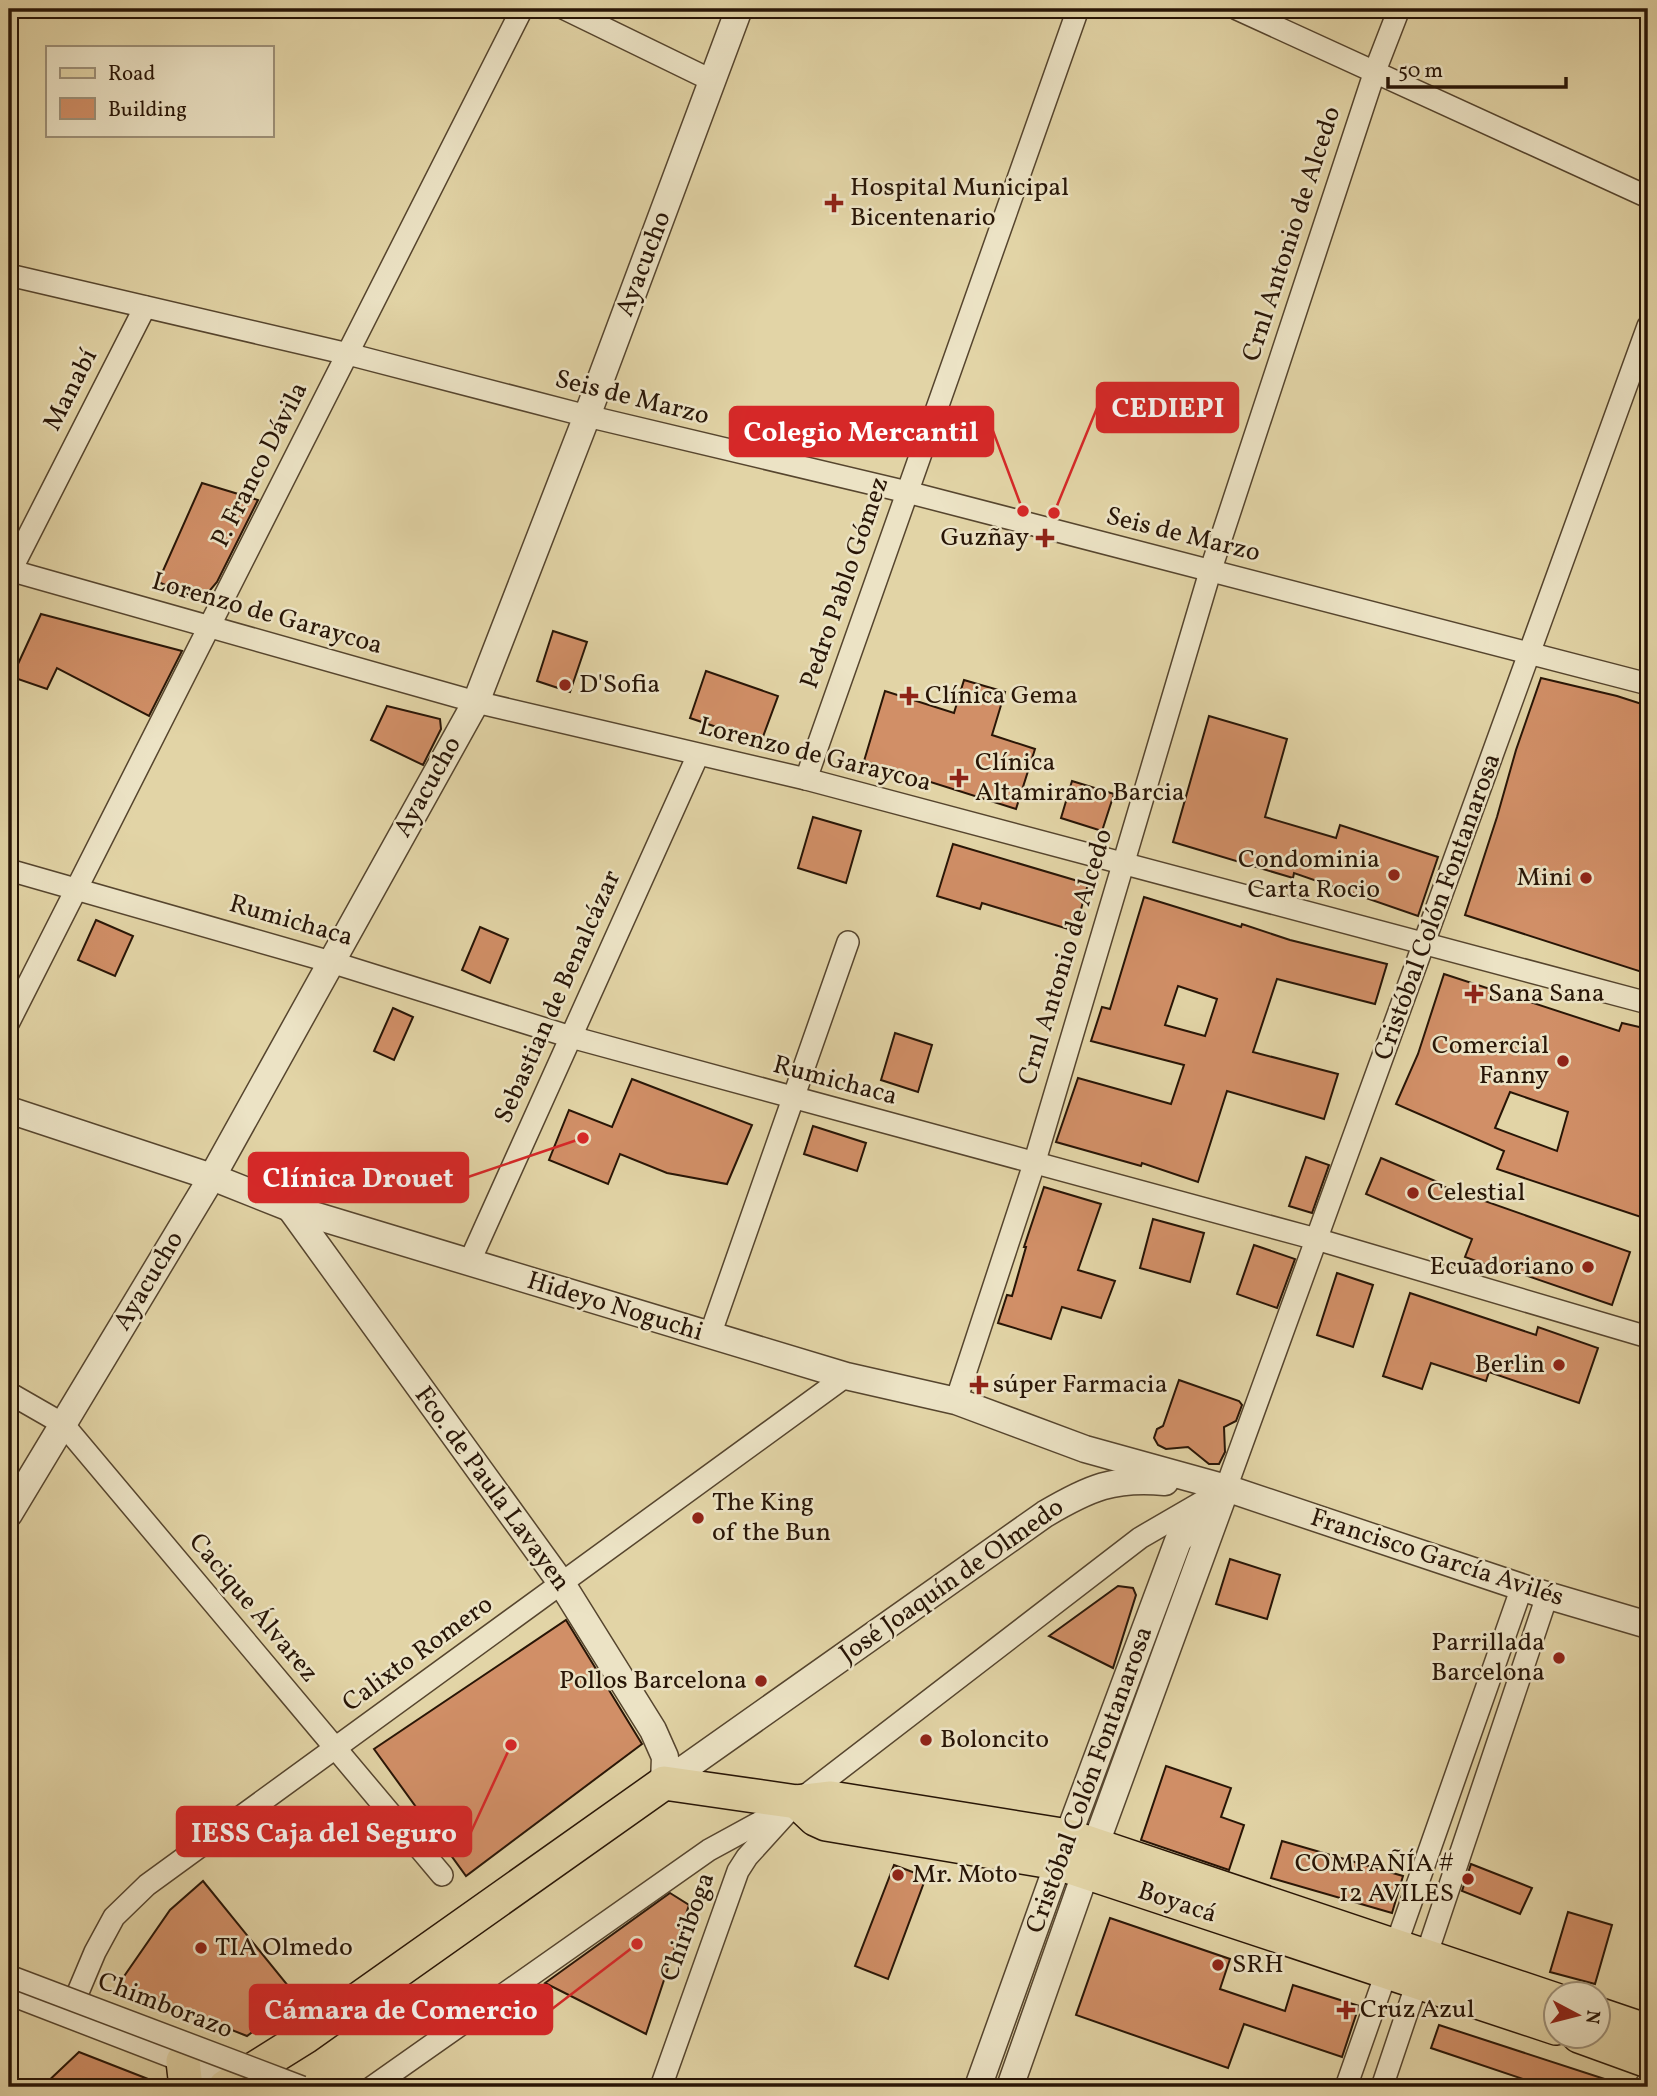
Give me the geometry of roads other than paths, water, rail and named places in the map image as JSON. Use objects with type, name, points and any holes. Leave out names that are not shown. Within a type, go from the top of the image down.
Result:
[{"type":"main road","points":[[664,1783],[797,1802]]},
{"type":"main road","name":"José Joaquín de Olmedo","points":[[237,2085],[664,1783]]},
{"type":"main road","name":"Boyacá","points":[[797,1802],[815,1819],[825,1824],[1077,1854],[1407,1964],[1542,2022]]},
{"type":"main road","name":"Boyacá","points":[[1407,1964],[1542,1997]]},
{"type":"main road","points":[[1612,2019],[1648,2031]]},
{"type":"main road","points":[[1612,2048],[1648,2061]]},
{"type":"street","name":"P. Franco Dávila","points":[[9,1021],[522,9]]},
{"type":"street","points":[[565,9],[713,81]]},
{"type":"street","name":"Ayacucho","points":[[9,1514],[212,1177],[475,702],[587,416],[739,9]]},
{"type":"street","name":"Pedro Pablo Gómez","points":[[806,779],[1078,9]]},
{"type":"street","points":[[1237,9],[1648,197]]},
{"type":"street","name":"Crnl Antonio de Alcedo","points":[[956,1401],[1034,1164],[1210,572],[1375,71],[1399,9]]},
{"type":"street","name":"Seis de Marzo","points":[[9,275],[348,354],[587,416],[907,492],[1648,684]]},
{"type":"street","name":"Manabí","points":[[9,572],[145,307]]},
{"type":"street","name":"Cristóbal Colón Fontanarosa","points":[[978,2087],[1077,1854],[1226,1488],[1648,326]]},
{"type":"street","name":"Lorenzo de Garaycoa","points":[[9,572],[475,702],[806,779],[1648,1003]]},
{"type":"street","name":"Sebastian de Benalcázar","points":[[469,1263],[698,755]]},
{"type":"street","name":"Rumichaca","points":[[9,870],[331,962],[571,1037],[1316,1239],[1648,1337]]},
{"type":"street","points":[[710,1335],[848,942]]},
{"type":"street","name":"Hideyo Noguchi","points":[[9,1110],[212,1177],[290,1208],[846,1376],[956,1401],[1085,1449],[1226,1488]]},
{"type":"street","name":"Fco. de Paula Lavayen","points":[[290,1208],[562,1584],[653,1730],[665,1757],[664,1783]]},
{"type":"street","name":"Calixto Romero","points":[[68,2016],[95,1952],[114,1917],[147,1885],[846,1376]]},
{"type":"street","name":"Cacique Álvarez","points":[[9,1393],[63,1424],[442,1875]]},
{"type":"street","name":"José Joaquín de Olmedo","points":[[664,1783],[1045,1514],[1074,1497],[1104,1485],[1137,1479],[1226,1488]]},
{"type":"street","points":[[372,2087],[709,1850],[797,1802],[1140,1538],[1226,1488]]},
{"type":"street","name":"Francisco García Avilés","points":[[1226,1488],[1522,1587],[1648,1625]]},
{"type":"street","points":[[1382,2087],[1407,1964],[1522,1587]]},
{"type":"street","points":[[1346,2087],[1407,1964],[1547,1595]]},
{"type":"street","name":"Chiriboga","points":[[661,2087],[738,1871],[747,1857],[797,1802]]},
{"type":"street","name":"Cristóbal Colón Fontanarosa","points":[[1010,2087],[1077,1854]]},
{"type":"street","name":"Chimborazo","points":[[9,1976],[302,2087]]},
{"type":"street","name":"Chimborazo","points":[[9,1994],[68,2016],[185,2074],[237,2085]]},
{"type":"place","name":"Hospital Municipal Bicentenario","points":[[834,203]]},
{"type":"place","name":"Colegio Mercantil","points":[[1023,511]]},
{"type":"place","name":"CEDIEPI","points":[[1054,513]]},
{"type":"place","name":"Guzñay","points":[[1045,538]]},
{"type":"place","name":"D'Sofia","points":[[565,685]]},
{"type":"place","name":"Clínica Gema","points":[[909,696]]},
{"type":"place","name":"Clínica Altamirano Barcia","points":[[959,778]]},
{"type":"place","name":"Condominia Carta Rocio","points":[[1394,875]]},
{"type":"place","name":"Mini","points":[[1586,878]]},
{"type":"place","name":"Sana Sana","points":[[1474,994]]},
{"type":"place","name":"Comercial Fanny","points":[[1563,1061]]},
{"type":"place","name":"Clínica Drouet","points":[[583,1138]]},
{"type":"place","name":"Celestial","points":[[1413,1193]]},
{"type":"place","name":"Ecuadoriano","points":[[1588,1267]]},
{"type":"place","name":"Berlin","points":[[1559,1365]]},
{"type":"place","name":"súper Farmacia","points":[[979,1385]]},
{"type":"place","name":"The King of the Bun","points":[[698,1518]]},
{"type":"place","name":"Parrillada Barcelona","points":[[1559,1658]]},
{"type":"place","name":"Pollos Barcelona","points":[[761,1681]]},
{"type":"place","name":"Boloncito","points":[[926,1740]]},
{"type":"place","name":"IESS Caja del Seguro","points":[[511,1745]]},
{"type":"place","name":"Mr. Moto","points":[[898,1875]]},
{"type":"place","name":"COMPAÑÍA # 12 AVILES","points":[[1468,1879]]},
{"type":"place","name":"Cámara de Comercio","points":[[637,1944]]},
{"type":"place","name":"TIA Olmedo","points":[[201,1948]]},
{"type":"place","name":"SRH","points":[[1218,1965]]},
{"type":"place","name":"Cruz Azul","points":[[1346,2010]]}]
